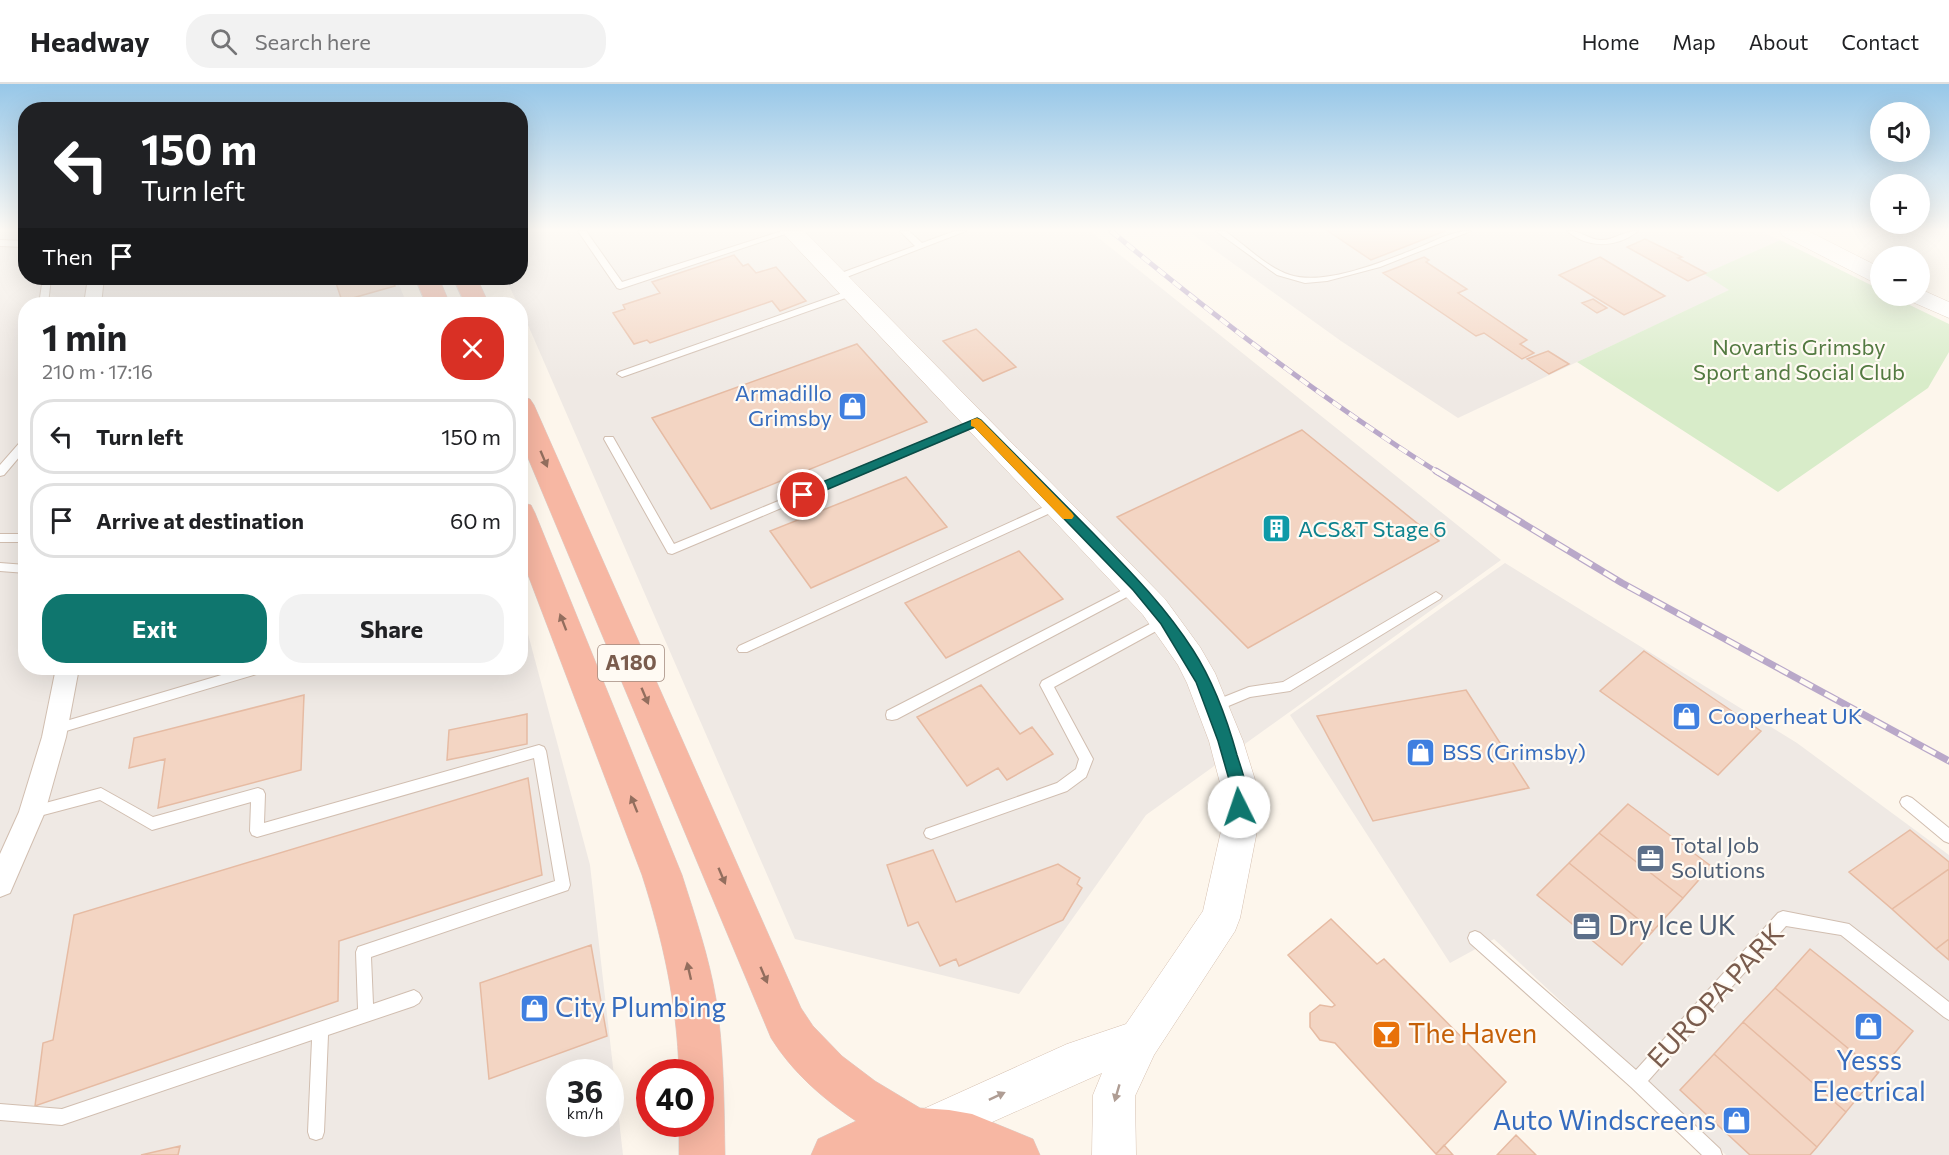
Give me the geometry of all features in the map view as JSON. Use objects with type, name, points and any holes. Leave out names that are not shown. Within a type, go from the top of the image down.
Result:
[{"type":"highway","name":"A180","points":[[528,424],[786,1023],[803,1050],[831,1077],[919,1130]]},
{"type":"highway","name":"A180","points":[[528,534],[675,912],[697,1017],[701,1063],[702,1155]]},
{"type":"highway","name":"A180","points":[[834,1155],[876,1137],[919,1130],[973,1136],[1017,1155]]},
{"type":"street","points":[[838,281],[1137,587],[1166,620],[1189,656],[1212,707],[1238,783],[1239,831],[1221,918],[1139,1040],[1114,1095],[1113,1155]]},
{"type":"street","points":[[1930,302],[1949,311]]},
{"type":"street","points":[[0,884],[32,812],[56,729],[66,675]]},
{"type":"street","points":[[919,1130],[1082,1059],[1139,1040]]},
{"type":"lane","points":[[617,281],[620,286],[636,281]]},
{"type":"lane","points":[[622,374],[853,281]]},
{"type":"lane","points":[[1306,281],[1324,281]]},
{"type":"lane","points":[[609,439],[672,550],[977,422]]},
{"type":"lane","points":[[0,472],[18,451]]},
{"type":"lane","points":[[743,650],[1057,505]]},
{"type":"lane","points":[[0,538],[18,538]]},
{"type":"lane","points":[[0,567],[18,568]]},
{"type":"lane","points":[[892,715],[1137,587]]},
{"type":"lane","points":[[1212,707],[1249,692],[1286,687],[1436,596]]},
{"type":"lane","points":[[931,833],[1062,787],[1081,773],[1086,759],[1047,685],[1166,620]]},
{"type":"lane","points":[[56,729],[237,675]]},
{"type":"lane","points":[[32,812],[101,794],[152,824],[258,794],[257,831],[539,750],[563,885],[363,952],[366,1015]]},
{"type":"lane","points":[[1906,802],[1949,837]]},
{"type":"lane","name":"EUROPA PARK","points":[[1637,1081],[1783,918],[1844,929],[1949,1012]]},
{"type":"lane","points":[[1475,938],[1637,1081],[1714,1155]]},
{"type":"lane","points":[[0,1112],[62,1117],[414,998]]},
{"type":"lane","points":[[316,1132],[320,1030]]},
{"type":"shaded area","points":[[0,281],[18,281],[18,285],[399,285],[404,297],[18,297],[18,675],[528,675],[528,634],[590,865],[612,1059],[546,1059],[546,1137],[621,1137],[623,1155],[0,1155]]},
{"type":"shaded area","points":[[528,281],[1152,281],[1501,560],[1146,815],[1019,994],[795,939],[528,325],[528,297],[514,297],[508,285],[528,285]]},
{"type":"shaded area","points":[[1258,281],[1716,281],[1730,290],[1458,418],[1341,341]]},
{"type":"shaded area","points":[[1505,563],[1797,743],[1949,855],[1949,1155],[1726,1155],[1494,939],[1450,963],[1290,715]]},
{"type":"green space","name":"Novartis Grimsby Sport and Social Club","points":[[1715,281],[1863,281],[1870,285],[1870,306],[1912,306],[1949,324],[1949,352],[1928,388],[1778,492],[1577,362],[1729,290]]},
{"type":"building","points":[[788,281],[806,301],[780,311],[772,301],[650,343],[647,340],[634,344],[613,313],[625,309],[623,305],[660,293],[652,282]]},
{"type":"building","points":[[1395,281],[1455,281],[1467,289],[1458,293],[1527,340],[1520,344],[1534,353],[1522,359],[1484,333],[1476,336]]},
{"type":"building","points":[[1569,281],[1640,281],[1665,296],[1624,315]]},
{"type":"building","points":[[337,285],[395,286],[356,297],[341,297]]},
{"type":"building","points":[[1593,299],[1607,308],[1597,313],[1582,303]]},
{"type":"building","points":[[976,329],[1016,367],[983,381],[943,341]]},
{"type":"building","points":[[857,344],[927,422],[711,509],[652,418]]},
{"type":"building","points":[[1548,351],[1569,364],[1549,374],[1527,359]]},
{"type":"building","name":"ACS&T Stage 6","points":[[1302,430],[1439,541],[1248,648],[1117,517]]},
{"type":"building","points":[[906,477],[947,527],[811,588],[770,531]]},
{"type":"building","points":[[1019,551],[1063,599],[946,658],[905,603]]},
{"type":"building","points":[[1644,651],[1761,731],[1718,775],[1600,691]]},
{"type":"building","points":[[981,685],[1020,734],[1032,727],[1053,754],[1007,780],[998,768],[967,786],[917,717]]},
{"type":"building","name":"BSS (Grimsby)","points":[[1466,690],[1529,788],[1373,821],[1317,716]]},
{"type":"building","points":[[304,695],[301,770],[158,808],[165,759],[129,768],[134,738]]},
{"type":"building","points":[[527,714],[527,744],[447,760],[449,730]]},
{"type":"building","points":[[528,778],[542,875],[339,941],[338,1001],[35,1106],[43,1043],[53,1040],[74,915]]},
{"type":"building","points":[[1628,804],[1711,866],[1683,898],[1599,833]]},
{"type":"building","points":[[1910,830],[1949,862],[1949,869],[1892,909],[1849,872]]},
{"type":"building","points":[[1599,833],[1683,898],[1653,931],[1569,863]]},
{"type":"building","points":[[933,850],[956,902],[1058,864],[1080,878],[1077,884],[1082,888],[1063,920],[959,966],[956,959],[940,966],[918,922],[908,926],[887,865]]},
{"type":"building","points":[[1569,863],[1653,931],[1622,965],[1537,895]]},
{"type":"building","points":[[1949,869],[1949,939],[1936,949],[1892,909]]},
{"type":"building","name":"The Haven","points":[[1331,919],[1377,964],[1384,959],[1506,1082],[1436,1154],[1335,1043],[1320,1040],[1310,1027],[1310,1013],[1320,1005],[1332,1007],[1335,1005],[1288,955]]},
{"type":"building","points":[[1949,939],[1949,960],[1936,949]]},
{"type":"building","points":[[591,945],[607,1036],[489,1079],[480,983]]},
{"type":"building","points":[[1810,949],[1913,1031],[1878,1073],[1775,988]]},
{"type":"building","points":[[1775,988],[1878,1073],[1846,1112],[1743,1022]]},
{"type":"building","points":[[1743,1022],[1846,1112],[1817,1147],[1714,1054]]},
{"type":"building","points":[[1714,1054],[1817,1147],[1810,1155],[1750,1155],[1680,1090]]},
{"type":"building","points":[[1516,1135],[1536,1155],[1497,1155]]},
{"type":"building","points":[[1444,1145],[1453,1155],[1436,1154]]},
{"type":"building","points":[[180,1146],[178,1155],[141,1155]]},
{"type":"railway","points":[[1173,281],[1312,387],[1439,473]]},
{"type":"railway","points":[[1436,471],[1622,583],[1949,761]]},
{"type":"slow traffic","points":[[975,423],[977,422],[1068,516]]},
{"type":"place","name":"Armadillo Grimsby","points":[[853,406]]},
{"type":"place","name":"ACS&T Stage 6","points":[[1277,529]]},
{"type":"place","name":"Cooperheat UK","points":[[1687,716]]},
{"type":"place","name":"BSS (Grimsby)","points":[[1421,752]]},
{"type":"place","name":"Total Job Solutions","points":[[1650,858]]},
{"type":"place","name":"Dry Ice UK","points":[[1587,926]]},
{"type":"place","name":"City Plumbing","points":[[534,1008]]},
{"type":"place","name":"Yesss Electrical","points":[[1869,1026]]},
{"type":"place","name":"The Haven","points":[[1387,1034]]},
{"type":"place","name":"Auto Windscreens","points":[[1737,1121]]},
{"type":"route","points":[[803,495],[977,422],[1137,587],[1166,620],[1203,682],[1226,741],[1238,783],[1239,807]]}]
